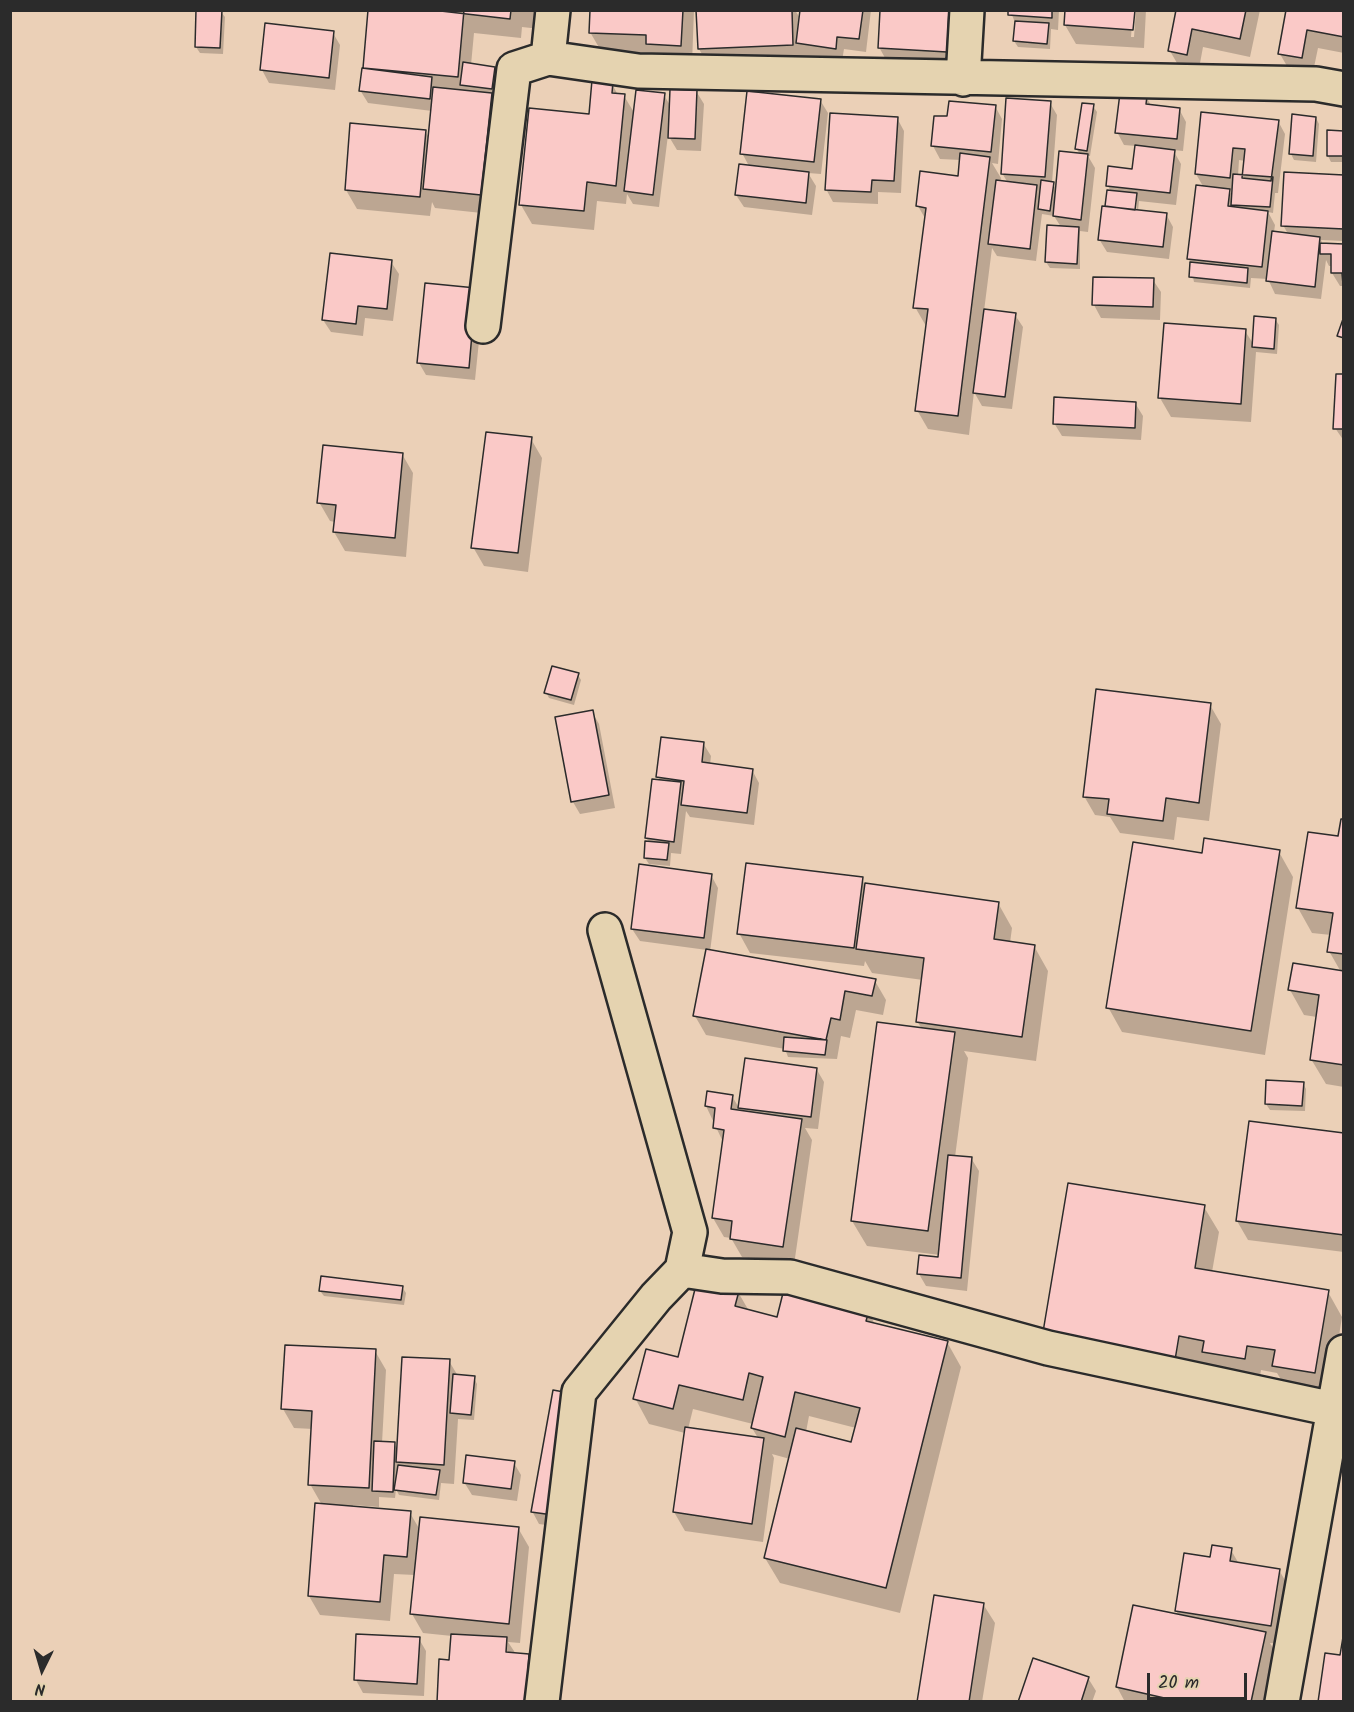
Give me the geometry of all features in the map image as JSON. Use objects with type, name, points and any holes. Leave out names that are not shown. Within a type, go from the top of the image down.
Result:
[{"type":"street","points":[[548,58],[553,10]]},
{"type":"street","points":[[963,79],[967,10]]},
{"type":"street","points":[[483,326],[514,69],[548,58],[638,71],[1316,84],[1344,89]]},
{"type":"street","points":[[542,1701],[579,1392],[656,1297],[682,1270],[690,1232],[605,930]]},
{"type":"street","points":[[682,1270],[722,1276],[790,1277],[1048,1348],[1333,1409]]},
{"type":"street","points":[[1282,1701],[1344,1352]]},
{"type":"building","points":[[196,10],[222,10],[220,48],[195,47]]},
{"type":"building","points":[[368,10],[464,10],[458,77],[363,68]]},
{"type":"building","points":[[432,10],[511,10],[510,19]]},
{"type":"building","points":[[590,10],[683,10],[681,46],[646,44],[646,35],[589,33]]},
{"type":"building","points":[[696,10],[792,10],[793,45],[698,49]]},
{"type":"building","points":[[800,10],[863,10],[859,39],[837,37],[836,49],[796,43]]},
{"type":"building","points":[[880,10],[949,10],[947,52],[878,48]]},
{"type":"building","points":[[1008,10],[1052,10],[1052,18],[1008,15]]},
{"type":"building","points":[[1065,10],[1135,10],[1133,30],[1064,25]]},
{"type":"building","points":[[1176,10],[1246,10],[1240,39],[1192,29],[1187,55],[1168,51]]},
{"type":"building","points":[[1286,10],[1344,10],[1344,37],[1307,30],[1302,58],[1278,54]]},
{"type":"building","points":[[1015,21],[1049,23],[1047,44],[1013,41]]},
{"type":"building","points":[[265,23],[334,31],[329,78],[260,70]]},
{"type":"building","points":[[463,62],[495,67],[492,89],[460,85]]},
{"type":"building","points":[[362,68],[432,77],[430,99],[359,91]]},
{"type":"building","points":[[592,80],[613,82],[612,93],[625,94],[616,186],[587,182],[584,211],[519,205],[529,108],[589,114]]},
{"type":"building","points":[[433,87],[492,93],[481,195],[423,189]]},
{"type":"building","points":[[670,89],[697,90],[695,139],[668,138]]},
{"type":"building","points":[[636,90],[665,93],[653,195],[624,191]]},
{"type":"building","points":[[747,91],[821,99],[814,162],[740,154]]},
{"type":"building","points":[[1120,93],[1147,96],[1146,104],[1180,108],[1177,139],[1115,133]]},
{"type":"building","points":[[1006,98],[1051,101],[1045,177],[1001,174]]},
{"type":"building","points":[[949,101],[996,105],[991,152],[931,146],[934,116],[947,116]]},
{"type":"building","points":[[1082,103],[1094,104],[1087,151],[1075,149]]},
{"type":"building","points":[[1201,112],[1279,120],[1271,181],[1242,178],[1245,149],[1233,148],[1230,178],[1195,174]]},
{"type":"building","points":[[830,113],[898,117],[894,181],[872,180],[871,192],[825,190]]},
{"type":"building","points":[[1292,114],[1316,117],[1313,156],[1289,154]]},
{"type":"building","points":[[350,123],[426,130],[420,197],[345,190]]},
{"type":"building","points":[[1327,130],[1344,131],[1344,156],[1327,156]]},
{"type":"building","points":[[1135,145],[1175,150],[1170,193],[1106,186],[1108,166],[1132,169]]},
{"type":"building","points":[[1059,151],[1088,154],[1081,220],[1053,216]]},
{"type":"building","points":[[960,153],[990,157],[958,416],[915,411],[928,309],[913,308],[926,208],[916,206],[920,171],[958,176]]},
{"type":"building","points":[[739,164],[809,172],[806,203],[735,195]]},
{"type":"building","points":[[1284,172],[1344,175],[1344,229],[1281,226]]},
{"type":"building","points":[[1233,174],[1273,177],[1270,207],[1231,205]]},
{"type":"building","points":[[996,180],[1037,185],[1030,249],[988,244]]},
{"type":"building","points":[[1041,180],[1054,182],[1050,211],[1038,209]]},
{"type":"building","points":[[1196,185],[1230,189],[1228,206],[1268,211],[1262,267],[1187,259]]},
{"type":"building","points":[[1107,190],[1137,193],[1135,210],[1105,206]]},
{"type":"building","points":[[1102,206],[1167,213],[1163,247],[1098,240]]},
{"type":"building","points":[[1047,225],[1079,227],[1077,264],[1045,262]]},
{"type":"building","points":[[1272,231],[1320,237],[1315,287],[1266,281]]},
{"type":"building","points":[[1320,243],[1344,244],[1344,296],[1342,273],[1331,273],[1331,254],[1320,254]]},
{"type":"building","points":[[330,253],[392,260],[387,309],[358,306],[356,324],[322,320]]},
{"type":"building","points":[[1190,262],[1248,268],[1247,283],[1189,277]]},
{"type":"building","points":[[1093,277],[1154,278],[1153,307],[1092,305]]},
{"type":"building","points":[[425,283],[476,288],[469,368],[417,363]]},
{"type":"building","points":[[984,309],[1016,313],[1005,397],[973,393]]},
{"type":"building","points":[[1254,316],[1276,318],[1274,349],[1252,347]]},
{"type":"building","points":[[1344,319],[1344,338],[1337,336]]},
{"type":"building","points":[[1164,323],[1246,329],[1241,404],[1158,398]]},
{"type":"building","points":[[1336,374],[1344,374],[1344,429],[1333,429]]},
{"type":"building","points":[[1054,397],[1136,402],[1135,428],[1053,424]]},
{"type":"building","points":[[486,432],[532,437],[518,553],[471,548]]},
{"type":"building","points":[[323,445],[403,453],[395,538],[333,532],[336,505],[317,503]]},
{"type":"building","points":[[552,666],[579,673],[571,700],[544,693]]},
{"type":"building","points":[[1096,689],[1211,703],[1199,803],[1166,798],[1163,821],[1107,814],[1109,799],[1083,797]]},
{"type":"building","points":[[593,710],[609,795],[571,802],[555,717]]},
{"type":"building","points":[[661,737],[704,742],[702,762],[753,769],[747,813],[681,805],[684,781],[656,777]]},
{"type":"building","points":[[652,779],[681,782],[674,842],[645,838]]},
{"type":"building","points":[[1341,819],[1344,819],[1344,954],[1327,952],[1333,913],[1296,908],[1308,832],[1338,836]]},
{"type":"building","points":[[1204,838],[1280,850],[1251,1031],[1106,1008],[1133,842],[1202,853]]},
{"type":"building","points":[[645,841],[669,843],[667,860],[644,858]]},
{"type":"building","points":[[746,863],[863,877],[854,948],[737,934]]},
{"type":"building","points":[[639,864],[712,874],[704,938],[631,929]]},
{"type":"building","points":[[865,883],[999,902],[994,939],[1035,945],[1022,1037],[916,1022],[924,958],[856,949]]},
{"type":"building","points":[[706,949],[876,979],[872,996],[845,991],[840,1020],[831,1018],[826,1040],[693,1016]]},
{"type":"building","points":[[1293,963],[1344,971],[1344,1065],[1310,1060],[1319,995],[1288,990]]},
{"type":"building","points":[[877,1022],[955,1032],[928,1231],[851,1221]]},
{"type":"building","points":[[784,1037],[827,1040],[825,1055],[783,1051]]},
{"type":"building","points":[[745,1058],[817,1068],[811,1117],[738,1108]]},
{"type":"building","points":[[1266,1080],[1304,1082],[1302,1106],[1265,1104]]},
{"type":"building","points":[[707,1091],[733,1095],[731,1109],[802,1119],[783,1247],[730,1239],[732,1221],[712,1218],[724,1130],[713,1128],[715,1108],[705,1106]]},
{"type":"building","points":[[1249,1121],[1344,1133],[1344,1235],[1236,1221]]},
{"type":"building","points":[[948,1155],[972,1157],[961,1278],[917,1274],[919,1255],[938,1257]]},
{"type":"building","points":[[1068,1183],[1205,1205],[1195,1268],[1329,1290],[1315,1373],[1272,1366],[1275,1350],[1247,1346],[1245,1359],[1202,1352],[1204,1341],[1179,1336],[1175,1360],[1042,1338]]},
{"type":"building","points":[[321,1276],[403,1286],[401,1300],[319,1291]]},
{"type":"building","points":[[697,1281],[739,1291],[735,1306],[777,1317],[784,1289],[869,1311],[866,1321],[948,1341],[886,1588],[764,1558],[796,1428],[851,1442],[860,1408],[795,1392],[785,1437],[751,1428],[763,1377],[749,1373],[743,1400],[679,1385],[673,1409],[633,1399],[646,1349],[678,1357]]},
{"type":"building","points":[[285,1345],[376,1349],[369,1488],[308,1485],[312,1411],[281,1409]]},
{"type":"building","points":[[402,1357],[450,1359],[444,1465],[396,1462]]},
{"type":"building","points":[[453,1374],[475,1376],[471,1415],[450,1413]]},
{"type":"building","points":[[553,1390],[575,1394],[553,1515],[531,1512]]},
{"type":"building","points":[[685,1427],[764,1438],[752,1524],[673,1512]]},
{"type":"building","points":[[374,1441],[395,1442],[393,1492],[372,1491]]},
{"type":"building","points":[[466,1455],[515,1461],[511,1489],[463,1483]]},
{"type":"building","points":[[398,1465],[440,1470],[436,1495],[394,1490]]},
{"type":"building","points":[[315,1503],[411,1511],[407,1557],[384,1555],[380,1602],[308,1596]]},
{"type":"building","points":[[420,1517],[519,1527],[509,1624],[410,1614]]},
{"type":"building","points":[[1212,1545],[1232,1548],[1230,1561],[1280,1569],[1271,1626],[1175,1611],[1184,1553],[1210,1557]]},
{"type":"building","points":[[934,1595],[984,1603],[969,1702],[917,1702]]},
{"type":"building","points":[[1133,1605],[1266,1632],[1251,1702],[1182,1702],[1116,1687]]},
{"type":"building","points":[[1344,1631],[1344,1702],[1318,1702],[1325,1653],[1340,1655]]},
{"type":"building","points":[[356,1634],[420,1637],[417,1684],[354,1680]]},
{"type":"building","points":[[451,1634],[507,1637],[506,1652],[529,1654],[526,1702],[437,1702],[439,1659],[449,1660]]},
{"type":"building","points":[[1033,1658],[1089,1677],[1081,1702],[1018,1702]]}]
